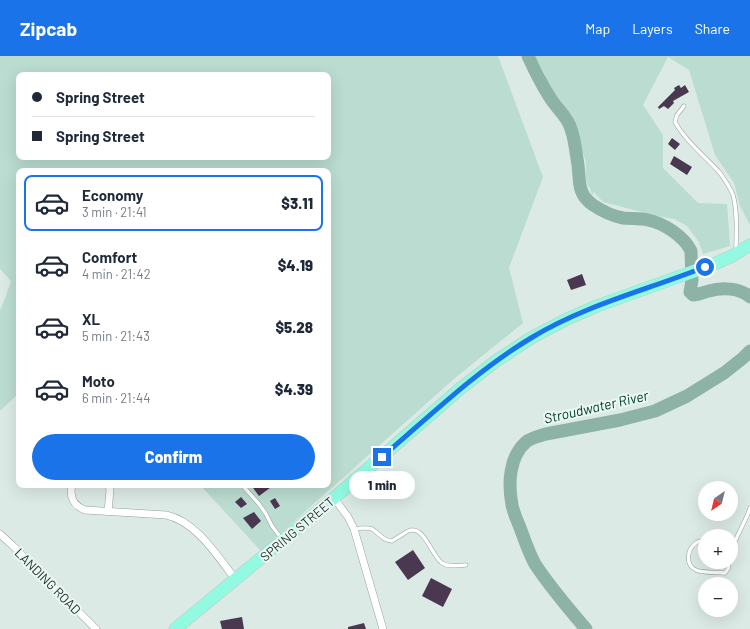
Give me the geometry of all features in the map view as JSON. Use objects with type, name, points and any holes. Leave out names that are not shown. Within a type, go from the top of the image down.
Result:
[{"type":"main road","name":"SPRING STREET","points":[[174,629],[283,541],[461,388],[496,361],[531,338],[567,319],[597,306],[714,264],[736,254],[750,245]]},
{"type":"street","points":[[71,488],[72,497],[75,503],[79,508],[88,511],[166,515],[179,519],[197,532],[214,551],[236,580]]},
{"type":"street","points":[[108,512],[110,488]]},
{"type":"street","points":[[334,498],[348,517],[354,529],[383,629]]},
{"type":"street","name":"LANDING ROAD","points":[[0,534],[96,629]]},
{"type":"lane","points":[[684,106],[677,114],[674,122],[686,138],[723,178],[730,187],[733,195],[736,224],[736,254]]},
{"type":"lane","points":[[245,488],[259,504],[283,541]]},
{"type":"lane","points":[[738,535],[748,516],[750,508]]},
{"type":"lane","points":[[354,529],[370,529],[377,532],[388,541],[396,539],[408,531],[415,530],[421,534],[440,562],[449,566],[466,565]]},
{"type":"lane","points":[[698,542],[689,551],[688,558],[691,567],[697,571],[725,572],[728,569]]},
{"type":"green space","points":[[0,56],[498,56],[543,177],[509,268],[523,323],[455,378],[261,551],[203,488],[331,488],[331,168],[16,168],[16,396],[0,411],[0,310],[11,281],[0,269]]},
{"type":"green space","points":[[534,56],[750,56],[750,225],[740,206],[734,183],[715,155],[689,70],[668,57],[643,105],[663,135],[663,168],[698,203],[727,204],[730,246],[703,254],[699,242],[687,226],[674,219],[603,202],[594,192],[592,195],[586,178],[586,162],[579,145],[575,124],[570,116],[557,108],[553,100],[550,100],[546,78],[542,68]]},
{"type":"building","points":[[679,85],[681,88],[685,85],[689,92],[673,101],[674,103],[668,109],[664,106],[659,109],[658,107],[675,90],[674,88]]},
{"type":"building","points":[[672,138],[680,144],[675,150],[668,144]]},
{"type":"building","points":[[674,156],[692,167],[687,175],[670,164]]},
{"type":"building","points":[[582,274],[586,285],[571,290],[567,280]]},
{"type":"building","points":[[253,488],[270,488],[259,496]]},
{"type":"building","points":[[241,497],[247,504],[241,508],[235,502]]},
{"type":"building","points":[[275,498],[280,506],[275,509],[270,501]]},
{"type":"building","points":[[254,512],[261,521],[252,529],[243,518]]},
{"type":"building","points":[[413,550],[425,568],[408,580],[395,562]]},
{"type":"building","points":[[431,578],[452,589],[443,607],[422,596]]},
{"type":"building","points":[[242,617],[244,629],[222,629],[220,621]]},
{"type":"building","points":[[364,623],[366,629],[348,629],[348,627]]},
{"type":"waterway","name":"Stroudwater River","points":[[528,56],[553,103],[570,125],[578,165],[580,187],[588,201],[611,215],[623,218],[648,220],[660,224],[678,235],[688,245],[691,251],[692,280],[690,292],[693,295],[714,290],[731,289],[746,294],[750,297]]},
{"type":"waterway","name":"Stroudwater River","points":[[586,629],[535,564],[514,512],[510,480],[513,463],[520,448],[530,439],[538,436],[620,420],[655,411],[687,396],[724,373],[750,351]]},
{"type":"route","points":[[382,457],[461,388],[496,361],[531,338],[567,319],[597,306],[705,267]]}]
